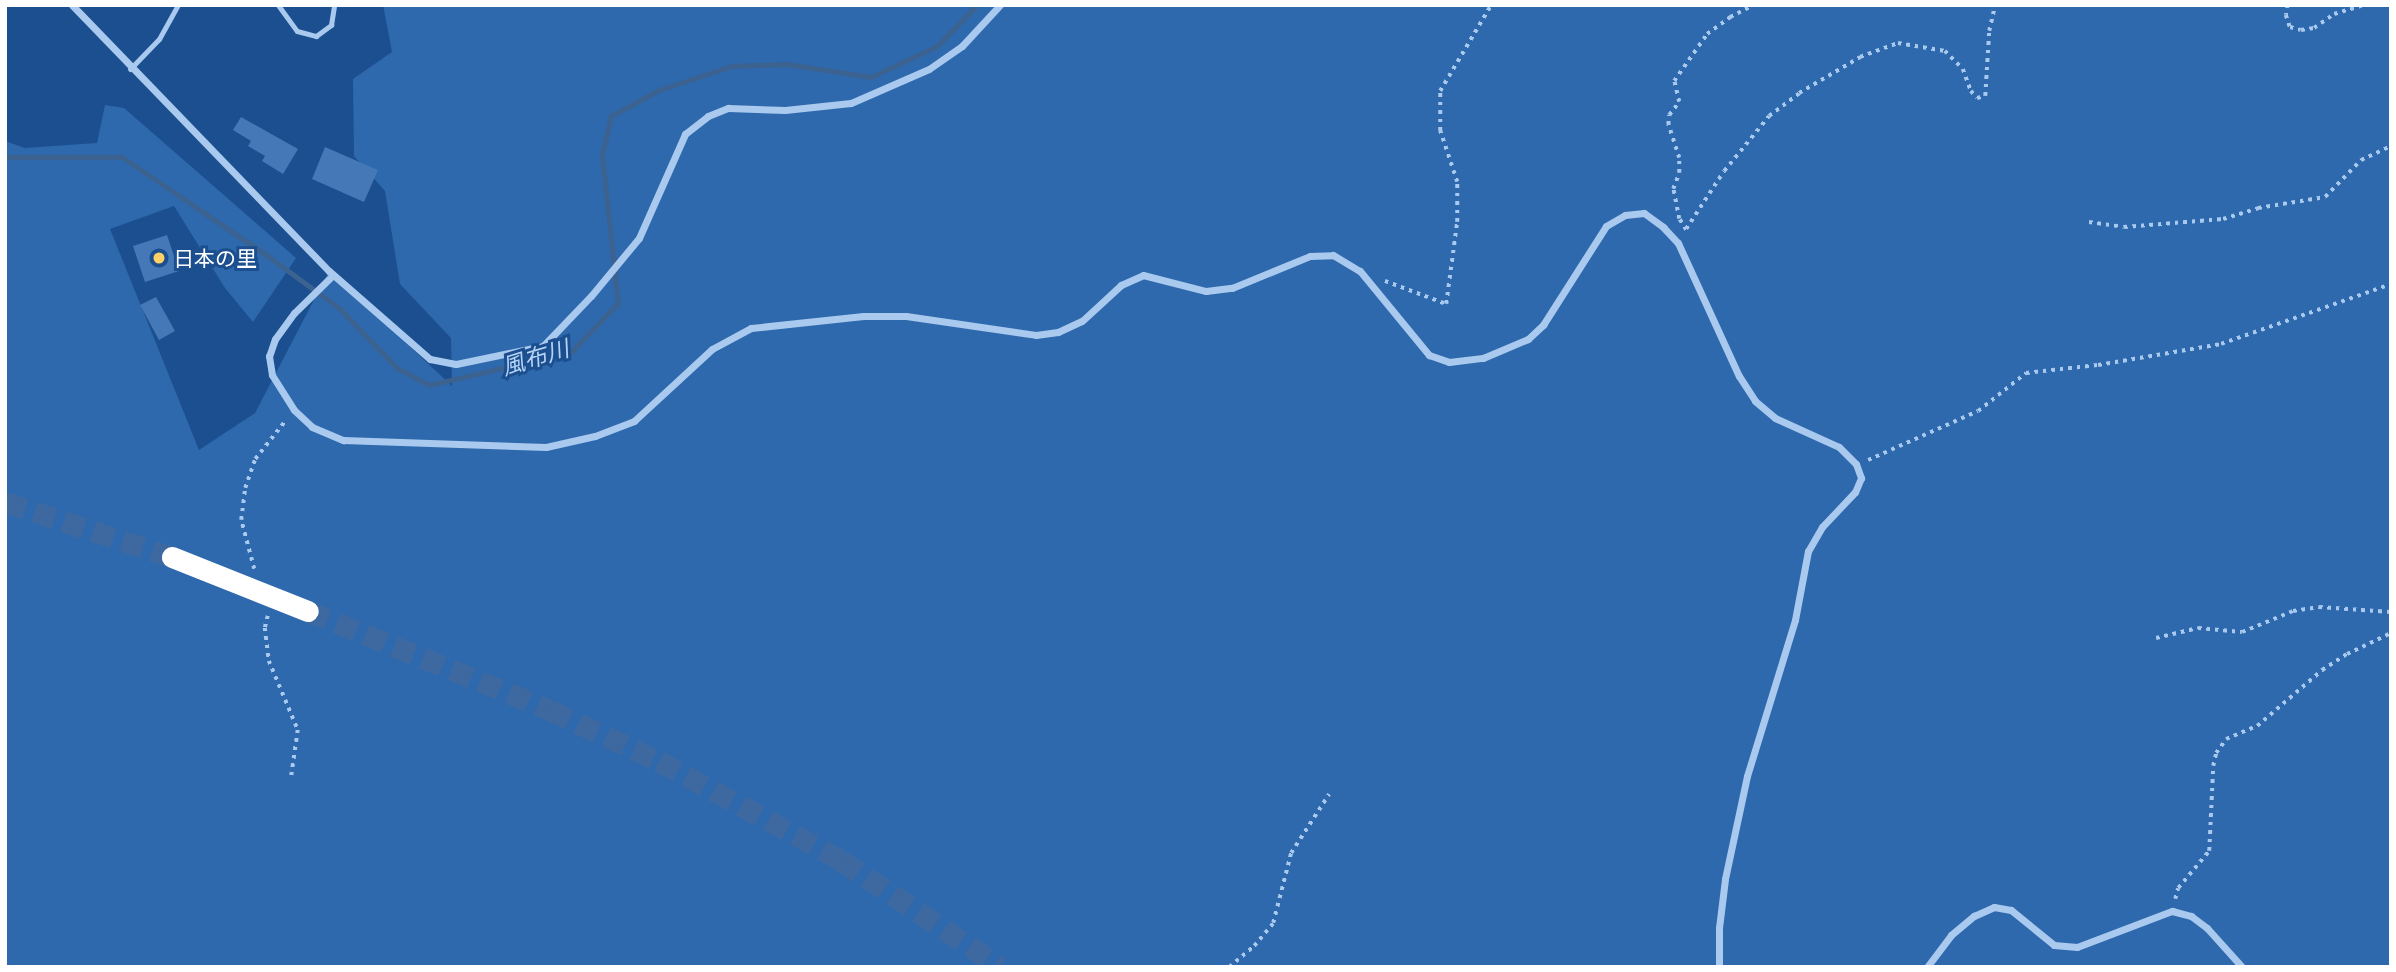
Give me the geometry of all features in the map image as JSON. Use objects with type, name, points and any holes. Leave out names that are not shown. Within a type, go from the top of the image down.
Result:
[{"type":"highway","points":[[172,557],[299,607]]},
{"type":"street","points":[[72,5],[130,69],[333,275],[430,359],[456,364],[543,346],[591,296],[639,238],[685,134],[708,116],[728,108],[785,110],[851,103],[929,69],[962,46],[1000,5]]},
{"type":"street","points":[[333,275],[294,313],[275,340],[269,356],[272,374],[294,410],[312,426],[342,440],[546,447],[595,436],[634,421],[712,349],[751,328],[863,316],[905,316],[1036,335],[1058,332],[1082,321],[1121,285],[1143,275],[1206,291],[1232,288],[1310,256],[1333,255],[1360,271],[1429,355],[1449,362],[1482,358],[1528,339],[1543,325],[1606,226],[1625,215],[1644,213],[1678,243],[1739,376],[1755,401],[1775,418],[1839,447],[1856,464],[1861,478],[1855,492],[1822,527],[1808,551],[1795,620],[1745,787],[1725,879],[1719,928],[1719,967]]},
{"type":"street","points":[[1927,967],[1951,935],[1974,916],[1994,907],[2011,910],[2054,945],[2077,947],[2172,911],[2191,916],[2207,928],[2242,967]]},
{"type":"lane","points":[[130,69],[159,39],[178,5]]},
{"type":"lane","points":[[278,5],[297,31],[316,36],[331,25],[334,5]]},
{"type":"path","points":[[1360,271],[1446,304],[1457,222],[1457,182],[1440,131],[1440,91],[1491,5]]},
{"type":"path","points":[[1686,229],[1679,219],[1673,189],[1679,173],[1679,158],[1668,125],[1669,115],[1679,102],[1674,81],[1707,34],[1730,17],[1754,5]]},
{"type":"path","points":[[1678,243],[1724,171],[1769,116],[1799,93],[1860,57],[1898,43],[1945,51],[1963,69],[1971,91],[1977,98],[1985,96],[1989,31],[1995,5]]},
{"type":"path","points":[[2288,5],[2286,15],[2290,27],[2301,30],[2314,28],[2334,14],[2363,5]]},
{"type":"path","points":[[2089,222],[2124,228],[2223,219],[2258,208],[2325,197],[2361,160],[2391,146]]},
{"type":"path","points":[[1856,464],[1978,411],[2026,373],[2048,368],[2098,365],[2221,344],[2391,284]]},
{"type":"path","points":[[2156,638],[2198,628],[2242,632],[2293,611],[2319,607],[2391,612]]},
{"type":"path","points":[[2172,911],[2178,888],[2209,851],[2213,766],[2226,738],[2257,726],[2322,670],[2347,654],[2391,633]]},
{"type":"path","points":[[1229,967],[1254,946],[1273,923],[1291,853],[1329,794]]},
{"type":"shaded area","points":[[383,5],[2391,5],[2391,967],[5,967],[5,141],[25,148],[97,143],[105,105],[124,108],[296,258],[253,322],[225,288],[174,206],[110,229],[199,450],[255,413],[329,271],[452,386],[451,338],[400,284],[385,191],[354,156],[353,79],[392,52]]},
{"type":"building","points":[[241,117],[298,149],[283,174],[262,161],[265,156],[248,146],[251,141],[233,130]]},
{"type":"building","points":[[325,147],[378,170],[364,202],[312,179]]},
{"type":"building","points":[[167,235],[179,271],[145,282],[133,246]]},
{"type":"building","points":[[156,297],[175,331],[159,340],[140,305]]},
{"type":"waterway","name":"風布川","points":[[5,157],[122,157],[339,308],[397,368],[429,385],[571,352],[618,303],[602,155],[611,116],[659,90],[732,66],[787,64],[871,77],[937,46],[977,5]]},
{"type":"tunnel","points":[[5,502],[172,557]]},
{"type":"tunnel","points":[[308,611],[550,710],[659,761],[841,860],[1000,967]]},
{"type":"place","name":"日本の里","points":[[159,258]]}]
